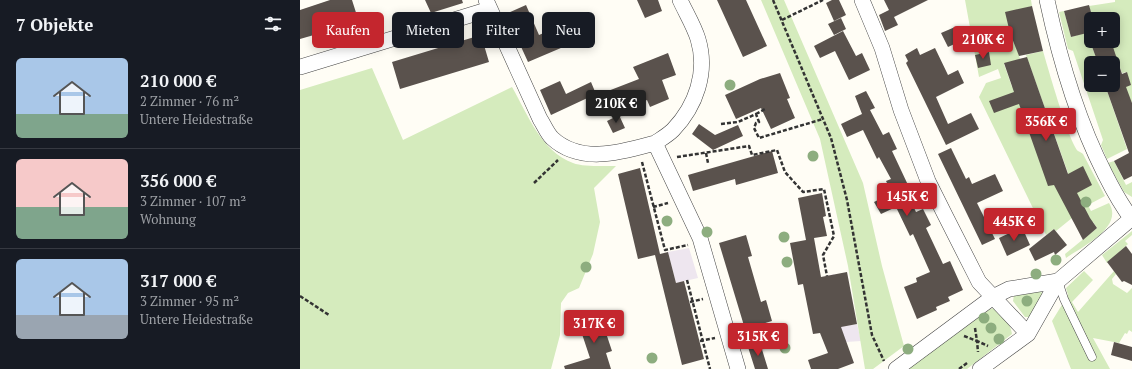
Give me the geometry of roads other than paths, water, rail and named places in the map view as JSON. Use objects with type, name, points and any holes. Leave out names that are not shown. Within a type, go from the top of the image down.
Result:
[{"type":"street","points":[[300,67],[488,5],[540,120],[552,137],[570,149],[587,154],[601,154],[638,148],[655,143],[672,131],[685,115],[696,94],[702,62],[698,38],[680,0]]},
{"type":"street","points":[[862,0],[882,48],[902,110],[928,181],[979,282],[1028,334]]},
{"type":"street","points":[[980,369],[1028,334],[1058,281],[1132,219],[1119,202],[1096,156],[1074,104],[1058,51],[1047,0]]},
{"type":"street","points":[[655,143],[700,238],[738,369]]},
{"type":"street","points":[[891,367],[993,297],[1009,289],[1058,281]]},
{"type":"lane","points":[[1058,281],[1064,299],[1092,357]]}]
